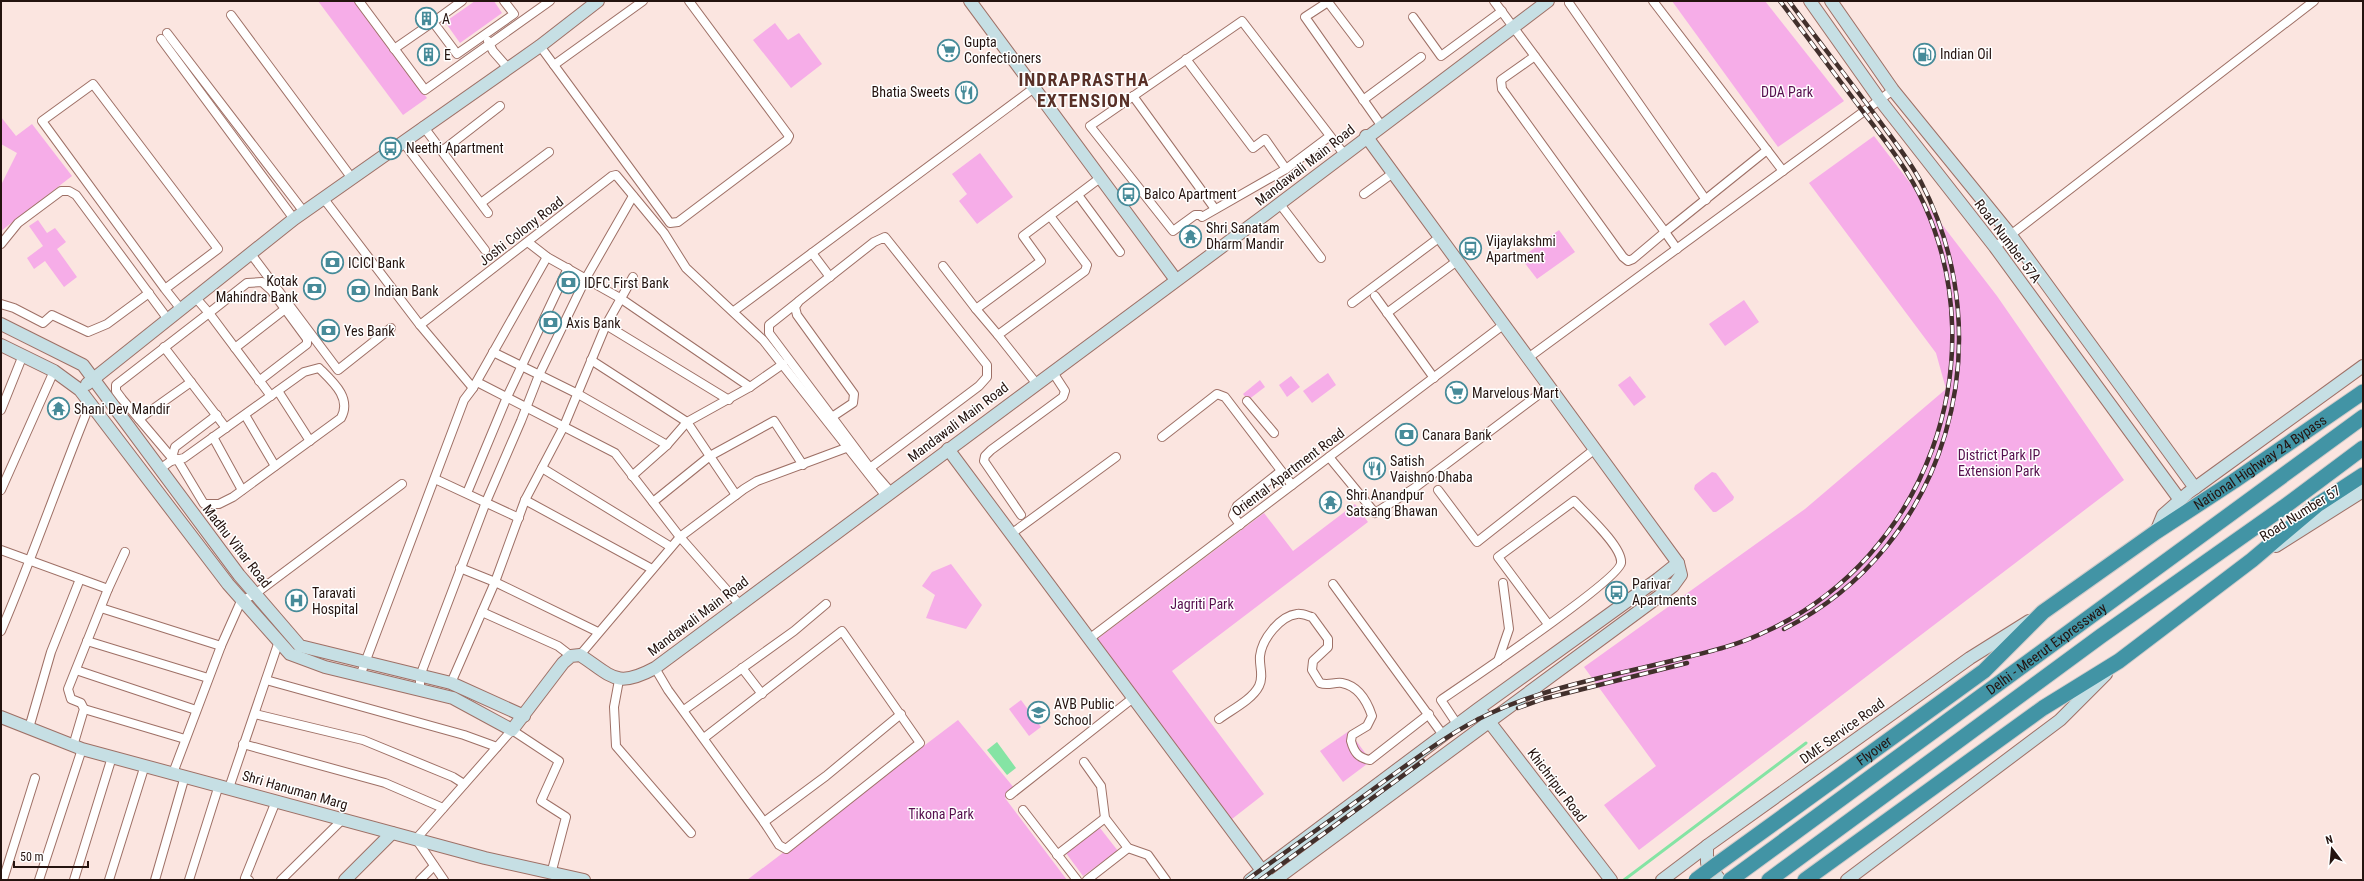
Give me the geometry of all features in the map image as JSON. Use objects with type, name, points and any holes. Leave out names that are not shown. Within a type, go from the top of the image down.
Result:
[{"type":"highway","name":"National Highway 24 Bypass","points":[[2043,612],[2156,532],[2234,481],[2363,392]]},
{"type":"highway","name":"Delhi - Meerut Expressway","points":[[1730,880],[2363,417]]},
{"type":"highway","name":"Delhi - Meerut Expressway","points":[[1769,880],[2101,636],[2284,507],[2363,448]]},
{"type":"highway","points":[[1805,880],[2043,708],[2119,661],[2252,560],[2317,505],[2363,475]]},
{"type":"highway","name":"Flyover","points":[[1696,880],[1984,671],[2043,612]]},
{"type":"street","points":[[359,1],[425,90],[550,1]]},
{"type":"street","points":[[394,49],[462,1]]},
{"type":"street","points":[[433,22],[457,54],[514,14],[504,1]]},
{"type":"street","points":[[80,390],[167,318],[251,254],[299,215],[507,67],[540,46],[598,1]]},
{"type":"street","points":[[554,65],[643,1]]},
{"type":"street","points":[[540,46],[670,223],[678,222],[787,140],[789,136],[689,1]]},
{"type":"street","points":[[970,1],[1176,280]]},
{"type":"street","points":[[1494,1],[1514,26],[1677,249]]},
{"type":"street","name":"Mandawali Main Road","points":[[619,680],[644,674],[655,668],[887,493],[1176,280],[1548,1]]},
{"type":"street","points":[[1653,1],[1782,171]]},
{"type":"street","name":"Road Number 57A","points":[[1810,1],[1880,100],[1995,247],[2180,500]]},
{"type":"street","name":"Road Number 57A","points":[[1831,1],[1893,90],[2010,234],[2195,488]]},
{"type":"street","points":[[1995,247],[2314,1]]},
{"type":"street","points":[[1360,43],[1328,2],[1305,17],[1381,125]]},
{"type":"street","points":[[1569,3],[1706,200]]},
{"type":"street","points":[[1413,17],[1441,56],[1502,11]]},
{"type":"street","points":[[231,15],[351,177]]},
{"type":"street","points":[[1330,136],[1286,169],[1202,217],[1200,215],[1195,215],[1173,231],[1090,126],[1242,21],[1344,154]]},
{"type":"street","points":[[483,35],[491,44],[493,51],[507,67]]},
{"type":"street","points":[[299,215],[164,36],[299,215]]},
{"type":"street","points":[[1535,56],[1501,80],[1502,89],[1622,257],[1628,261],[1633,259],[1767,150]]},
{"type":"street","points":[[1363,100],[1421,57]]},
{"type":"street","points":[[1186,59],[1253,148],[1265,139],[1286,169]]},
{"type":"street","points":[[165,289],[218,249],[93,84],[42,121],[165,289],[180,308]]},
{"type":"street","points":[[734,311],[1034,88]]},
{"type":"street","points":[[1528,358],[1893,90]]},
{"type":"street","points":[[1133,96],[1215,209]]},
{"type":"street","points":[[442,151],[500,106]]},
{"type":"street","points":[[423,126],[488,213]]},
{"type":"street","points":[[1275,880],[1673,586],[1681,575],[1678,563],[1366,136]]},
{"type":"street","points":[[403,142],[485,250]]},
{"type":"street","points":[[481,203],[549,152]]},
{"type":"street","points":[[1364,194],[1393,173]]},
{"type":"street","name":"Joshi Colony Road","points":[[420,325],[529,243],[612,176],[620,177],[633,196],[664,233],[686,268],[734,311],[763,340],[783,364],[846,448],[887,493]]},
{"type":"street","points":[[976,309],[1041,261],[1023,236],[1100,178]]},
{"type":"street","points":[[1,244],[18,223],[61,191],[69,190],[76,195],[167,318]]},
{"type":"street","points":[[1078,195],[1120,252]]},
{"type":"street","points":[[420,690],[420,676],[460,568],[539,375],[586,278],[633,196]]},
{"type":"street","points":[[324,198],[420,325],[475,385],[507,397],[615,454],[680,537],[739,604]]},
{"type":"street","points":[[1279,203],[1321,258]]},
{"type":"street","points":[[998,335],[1085,271],[1087,265],[1050,216]]},
{"type":"street","points":[[870,468],[979,386],[987,377],[987,365],[885,237],[874,242],[769,325],[769,333],[887,493]]},
{"type":"street","points":[[1352,303],[1440,237]]},
{"type":"street","points":[[529,243],[547,257],[620,298],[750,387]]},
{"type":"street","points":[[812,253],[830,277]]},
{"type":"street","points":[[251,254],[338,370],[391,328]]},
{"type":"street","points":[[360,676],[464,400],[475,385],[547,257]]},
{"type":"street","points":[[1387,313],[1457,261]]},
{"type":"street","points":[[943,266],[1036,383]]},
{"type":"street","points":[[467,492],[507,397],[568,268]]},
{"type":"street","points":[[451,683],[495,582],[525,500],[564,426],[606,325],[633,277]]},
{"type":"street","points":[[160,469],[174,460],[184,458],[304,372],[319,368],[343,397],[346,410],[341,418],[242,490],[219,504],[204,504],[174,460],[116,391],[116,385],[164,347],[247,283],[255,281],[262,282],[271,290],[307,339],[307,344],[259,381]]},
{"type":"street","points":[[1,304],[14,308],[43,323],[52,316],[88,332],[107,324],[149,292]]},
{"type":"street","points":[[1375,296],[1434,378]]},
{"type":"street","points":[[195,297],[209,313],[271,396]]},
{"type":"street","points":[[799,301],[795,307],[797,315],[854,394],[852,403],[832,417]]},
{"type":"street","points":[[235,348],[285,309]]},
{"type":"street","points":[[606,325],[729,400]]},
{"type":"street","name":"Oriental Apartment Road","points":[[1089,639],[1503,325]]},
{"type":"street","name":"Madhu Vihar Road","points":[[2,327],[73,358],[83,365],[255,594],[300,646]]},
{"type":"street","points":[[1,344],[54,371],[80,390],[241,601],[290,654],[325,667],[453,698],[512,730],[559,761],[541,801],[566,817],[551,874]]},
{"type":"street","points":[[164,347],[226,428]]},
{"type":"street","points":[[493,352],[578,394],[667,445]]},
{"type":"street","points":[[1,410],[23,355]]},
{"type":"street","points":[[591,360],[688,422],[736,495]]},
{"type":"street","points":[[632,476],[667,445],[688,422],[729,400],[783,364]]},
{"type":"street","points":[[2156,532],[2162,515],[2180,500],[2363,366]]},
{"type":"street","points":[[1,490],[54,371]]},
{"type":"street","points":[[1021,516],[984,461],[985,456],[1063,397],[1065,391],[1052,371]]},
{"type":"street","points":[[139,419],[191,382]]},
{"type":"street","points":[[1329,457],[1375,514],[1413,489],[1550,386]]},
{"type":"street","points":[[278,391],[310,441]]},
{"type":"street","points":[[1162,437],[1216,394],[1225,397],[1292,485]]},
{"type":"street","points":[[1247,401],[1274,433]]},
{"type":"street","points":[[1,631],[31,560],[55,490],[90,404]]},
{"type":"street","points":[[174,460],[176,447],[217,415]]},
{"type":"street","points":[[244,415],[275,466]]},
{"type":"street","points":[[653,502],[710,456],[774,421],[803,465]]},
{"type":"street","points":[[213,437],[242,490]]},
{"type":"street","points":[[444,880],[416,839],[524,716],[563,663],[576,655],[598,632],[680,537],[757,481],[846,448]]},
{"type":"street","points":[[948,448],[1266,875]]},
{"type":"street","points":[[1438,490],[1477,542],[1595,449]]},
{"type":"street","points":[[1011,534],[1116,458]]},
{"type":"street","points":[[542,468],[671,547]]},
{"type":"street","points":[[1240,525],[1234,515],[1237,506],[1281,471]]},
{"type":"street","points":[[434,479],[467,492],[519,518]]},
{"type":"street","points":[[172,772],[208,678],[241,601],[255,594],[402,484]]},
{"type":"street","name":"Road Number 57","points":[[2252,560],[2318,521],[2363,491]]},
{"type":"street","points":[[525,500],[652,569]]},
{"type":"street","points":[[1457,724],[1441,700],[1497,662],[1602,584],[1619,569],[1622,562],[1618,549],[1574,501],[1498,558],[1548,624]]},
{"type":"street","points":[[1,550],[108,589]]},
{"type":"street","points":[[39,880],[77,747],[84,709],[81,702],[71,699],[68,695],[68,689],[108,589],[125,552]]},
{"type":"street","points":[[1250,880],[1266,875],[1457,724],[1678,563]]},
{"type":"street","points":[[460,568],[495,582],[598,632]]},
{"type":"street","points":[[29,728],[52,652],[80,580]]},
{"type":"street","points":[[1497,662],[1510,629],[1503,583]]},
{"type":"street","points":[[1333,584],[1443,735]]},
{"type":"street","points":[[684,710],[794,631],[826,604]]},
{"type":"street","points":[[101,608],[221,646]]},
{"type":"street","points":[[482,612],[558,646],[576,655],[611,677],[619,680],[614,707],[616,746],[691,833]]},
{"type":"street","name":"DME Service Road","points":[[1662,880],[1707,846],[1970,658],[2043,612]]},
{"type":"street","points":[[1219,719],[1254,694],[1262,677],[1260,656],[1263,644],[1271,632],[1286,618],[1298,613],[1312,617],[1328,639],[1328,647],[1313,661],[1312,670],[1320,683],[1328,686],[1341,683],[1355,689],[1367,702],[1372,716],[1367,726],[1352,735],[1351,741],[1357,754],[1362,759],[1370,760],[1429,714]]},
{"type":"street","points":[[655,668],[668,690],[684,710],[779,845],[786,849],[792,846],[920,743],[842,631],[704,738]]},
{"type":"street","points":[[87,641],[208,678]]},
{"type":"street","points":[[189,880],[224,786],[255,714],[279,641]]},
{"type":"street","points":[[290,654],[300,646],[451,683],[524,716]]},
{"type":"street","points":[[1847,880],[2060,720],[2119,661]]},
{"type":"street","points":[[742,668],[762,694]]},
{"type":"street","points":[[76,670],[196,710]]},
{"type":"street","points":[[266,680],[464,735],[497,747]]},
{"type":"street","points":[[1010,795],[1133,698]]},
{"type":"street","points":[[84,709],[185,739]]},
{"type":"street","name":"Khichripur Road","points":[[1478,709],[1490,720],[1611,880]]},
{"type":"street","points":[[255,714],[363,740],[453,777],[464,784]]},
{"type":"street","points":[[764,822],[826,776],[901,714]]},
{"type":"street","name":"Shri Hanuman Marg","points":[[1,717],[77,747],[112,757],[224,786],[392,833],[551,874],[584,880]]},
{"type":"street","points":[[243,744],[385,783],[443,808]]},
{"type":"street","points":[[74,880],[112,757]]},
{"type":"street","points":[[1084,762],[1101,786],[1105,818],[1128,848],[1148,855],[1166,880]]},
{"type":"street","points":[[109,880],[145,765]]},
{"type":"street","points":[[155,880],[185,776]]},
{"type":"street","points":[[3,880],[34,778]]},
{"type":"street","points":[[247,879],[276,801]]},
{"type":"street","points":[[1023,810],[1077,880]]},
{"type":"street","points":[[1057,855],[1105,818]]},
{"type":"street","points":[[281,880],[343,819]]},
{"type":"street","points":[[345,880],[392,833]]},
{"type":"street","points":[[1707,846],[1707,863],[1720,880]]},
{"type":"street","points":[[1087,880],[1128,848]]},
{"type":"street","points":[[420,880],[434,866]]},
{"type":"green space","points":[[318,1],[355,1],[427,98],[403,115]]},
{"type":"green space","points":[[475,1],[494,1],[502,13],[460,43],[445,22]]},
{"type":"green space","name":"DDA Park","points":[[1672,1],[1765,1],[1844,101],[1778,147]]},
{"type":"green space","points":[[775,23],[788,40],[799,33],[822,64],[791,88],[753,40]]},
{"type":"green space","points":[[1,117],[16,136],[32,124],[72,176],[1,231],[1,185],[17,153],[1,144]]},
{"type":"green space","name":"District Park IP Extension Park","points":[[1874,136],[1997,296],[2124,480],[1639,850],[1604,805],[1656,766],[1584,667],[1805,509],[1946,389],[1936,353],[1809,183]]},
{"type":"green space","points":[[980,153],[1013,197],[977,224],[959,201],[967,194],[952,174]]},
{"type":"green space","points":[[38,220],[47,233],[55,228],[66,242],[57,249],[77,277],[64,287],[45,261],[34,269],[27,258],[43,246],[29,226]]},
{"type":"green space","points":[[1559,230],[1575,252],[1537,279],[1521,258]]},
{"type":"green space","points":[[1744,300],[1759,322],[1725,346],[1709,324]]},
{"type":"green space","points":[[1328,373],[1336,385],[1312,403],[1303,391]]},
{"type":"green space","points":[[1291,376],[1300,387],[1287,397],[1279,385]]},
{"type":"green space","points":[[1630,376],[1646,397],[1634,406],[1618,385]]},
{"type":"green space","points":[[1260,380],[1265,387],[1248,400],[1243,394]]},
{"type":"green space","points":[[1712,472],[1716,473],[1734,497],[1733,500],[1716,512],[1713,512],[1694,489],[1695,485]]},
{"type":"green space","name":"Jagriti Park","points":[[1355,504],[1368,522],[1172,671],[1264,794],[1232,819],[1096,640],[1264,513],[1293,551]]},
{"type":"green space","points":[[951,564],[982,605],[966,629],[926,618],[935,595],[922,586],[932,572]]},
{"type":"green space","points":[[1021,700],[1041,727],[1029,736],[1009,709]]},
{"type":"green space","name":"Tikona Park","points":[[958,720],[1015,789],[1005,798],[1067,880],[747,880]]},
{"type":"green space","points":[[1349,731],[1371,761],[1343,782],[1320,751]]},
{"type":"green space","points":[[1100,828],[1118,851],[1083,876],[1066,853]]},
{"type":"shaded area","points":[[997,742],[1016,768],[1007,775],[987,750]]},
{"type":"waterway","points":[[1624,880],[1806,743]]},
{"type":"railway","points":[[1247,880],[1422,754],[1449,736],[1491,713],[1557,689],[1720,649],[1767,631],[1822,598],[1869,555],[1906,505],[1932,449],[1948,389],[1952,327],[1944,265],[1924,204],[1903,166],[1780,1]]},
{"type":"railway","points":[[1784,629],[1840,593],[1886,547],[1921,493],[1945,434],[1957,372],[1958,308],[1946,244],[1921,182],[1897,144],[1789,1]]},
{"type":"railway","points":[[1518,708],[1543,699],[1687,663]]},
{"type":"railway","points":[[1260,880],[1423,761]]},
{"type":"place","name":"A","points":[[427,19]]},
{"type":"place","name":"Gupta Confectioners","points":[[948,50]]},
{"type":"place","name":"Indian Oil","points":[[1924,54]]},
{"type":"place","name":"E","points":[[428,55]]},
{"type":"place","name":"Bhatia Sweets","points":[[966,92]]},
{"type":"place","name":"Neethi Apartment","points":[[390,148]]},
{"type":"place","name":"Balco Apartment","points":[[1129,194]]},
{"type":"place","name":"Shri Sanatam Dharm Mandir","points":[[1191,236]]},
{"type":"place","name":"Vijaylakshmi Apartment","points":[[1470,249]]},
{"type":"place","name":"ICICI Bank","points":[[333,263]]},
{"type":"place","name":"IDFC First Bank","points":[[569,283]]},
{"type":"place","name":"Kotak Mahindra Bank","points":[[314,289]]},
{"type":"place","name":"Indian Bank","points":[[359,291]]},
{"type":"place","name":"Axis Bank","points":[[550,323]]},
{"type":"place","name":"Yes Bank","points":[[328,331]]},
{"type":"place","name":"Marvelous Mart","points":[[1457,393]]},
{"type":"place","name":"Shani Dev Mandir","points":[[59,409]]},
{"type":"place","name":"Canara Bank","points":[[1407,435]]},
{"type":"place","name":"Satish Vaishno Dhaba","points":[[1374,469]]},
{"type":"place","name":"Shri Anandpur Satsang Bhawan","points":[[1330,503]]},
{"type":"place","name":"Parivar Apartments","points":[[1617,592]]},
{"type":"place","name":"Taravati Hospital","points":[[297,601]]},
{"type":"place","name":"AVB Public School","points":[[1039,712]]},
{"type":"district","name":"INDRAPRASTHA EXTENSION","points":[[1084,90]]}]
